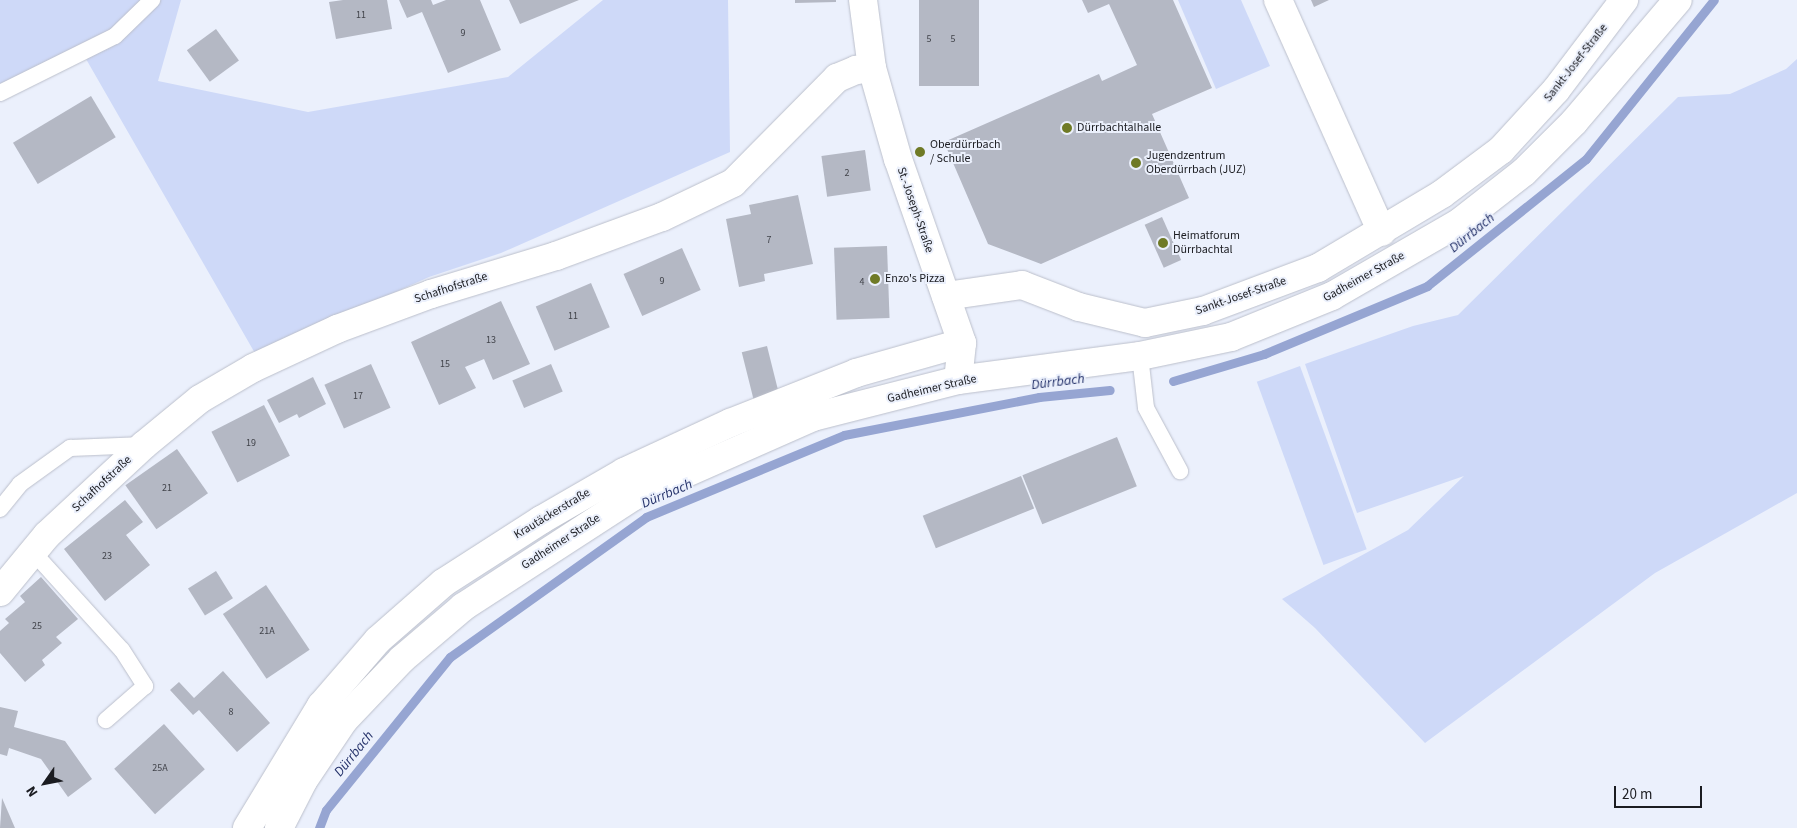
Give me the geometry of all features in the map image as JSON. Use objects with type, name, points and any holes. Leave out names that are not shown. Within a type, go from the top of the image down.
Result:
[{"type":"street","points":[[863,0],[872,68]]},
{"type":"street","points":[[1278,0],[1382,232]]},
{"type":"street","name":"Sankt-Josef-Straße","points":[[946,296],[1022,285],[1079,307],[1145,323],[1203,311],[1318,268],[1382,232],[1442,194],[1501,150],[1556,90],[1624,0]]},
{"type":"street","name":"Gadheimer Straße","points":[[279,828],[303,781],[344,720],[402,659],[463,608],[556,544],[634,496],[813,417],[958,380],[1140,356],[1231,337],[1332,296],[1460,222],[1524,172],[1574,122],[1678,0]]},
{"type":"street","name":"St.-Joseph-Straße","points":[[872,68],[905,182],[962,343],[958,380]]},
{"type":"street","name":"Schafhofstraße","points":[[0,592],[32,552],[144,444],[200,400],[253,368],[337,329],[431,294],[556,256],[662,217],[733,183],[837,78],[856,70],[872,68]]},
{"type":"street","name":"Krautäckerstraße","points":[[247,828],[321,706],[378,640],[443,584],[541,520],[624,472],[730,423],[856,373],[962,343]]},
{"type":"lane","points":[[0,93],[115,36],[152,0]]},
{"type":"lane","points":[[1140,356],[1146,408],[1180,471]]},
{"type":"lane","points":[[0,509],[20,484],[70,448],[144,444]]},
{"type":"lane","points":[[32,552],[122,650],[145,686],[106,720]]},
{"type":"shaded area","points":[[0,0],[181,0],[158,81],[308,112],[508,77],[603,0],[728,0],[730,152],[501,253],[429,277],[256,355],[82,52],[0,93]]},
{"type":"shaded area","points":[[1178,0],[1241,0],[1270,66],[1216,89]]},
{"type":"shaded area","points":[[1797,59],[1797,493],[1655,573],[1425,743],[1315,628],[1282,599],[1408,530],[1464,476],[1357,513],[1305,364],[1413,326],[1458,315],[1678,97],[1730,94],[1786,69]]},
{"type":"shaded area","points":[[1300,366],[1367,549],[1323,565],[1257,382]]},
{"type":"building","points":[[343,0],[387,0],[392,29],[336,39],[329,2]]},
{"type":"building","points":[[399,0],[431,0],[433,5],[446,0],[480,0],[501,50],[448,73],[422,12],[407,18]]},
{"type":"building","points":[[509,0],[579,0],[520,24]]},
{"type":"building","points":[[795,0],[836,0],[836,2],[795,3]]},
{"type":"building","points":[[919,0],[979,0],[979,86],[919,86]]},
{"type":"building","name":"Dürrbachtalhalle","points":[[1082,0],[1173,0],[1212,88],[1152,114],[1189,198],[1041,264],[988,244],[944,142],[1099,74],[1102,81],[1137,65],[1109,4],[1088,13]]},
{"type":"building","points":[[1311,0],[1329,0],[1314,7]]},
{"type":"building","points":[[216,29],[239,61],[210,82],[187,50]]},
{"type":"building","points":[[91,96],[116,137],[38,184],[13,143]]},
{"type":"building","points":[[865,150],[871,191],[827,197],[821,156]]},
{"type":"building","points":[[798,195],[813,264],[764,274],[765,281],[739,287],[726,219],[751,214],[749,205]]},
{"type":"building","name":"Heimatforum Dürrbachtal","points":[[1162,217],[1181,260],[1164,268],[1145,225]]},
{"type":"building","points":[[887,246],[890,318],[837,320],[834,248]]},
{"type":"building","points":[[682,248],[701,290],[642,316],[624,274]]},
{"type":"building","points":[[591,283],[610,327],[555,351],[536,306]]},
{"type":"building","points":[[501,301],[530,364],[493,380],[484,359],[465,367],[476,388],[439,405],[411,342]]},
{"type":"building","points":[[767,346],[779,394],[754,400],[742,352]]},
{"type":"building","points":[[371,364],[391,408],[344,429],[324,385]]},
{"type":"building","points":[[551,364],[563,392],[524,408],[512,380]]},
{"type":"building","points":[[313,377],[326,404],[299,418],[297,414],[279,423],[267,400]]},
{"type":"building","points":[[264,405],[290,456],[237,483],[211,432]]},
{"type":"building","points":[[1117,437],[1137,486],[1042,524],[1022,475]]},
{"type":"building","points":[[177,449],[208,493],[156,529],[125,485]]},
{"type":"building","points":[[1021,476],[1034,508],[936,548],[923,516]]},
{"type":"building","points":[[125,500],[143,522],[126,535],[150,565],[105,601],[64,549]]},
{"type":"building","points":[[216,571],[233,598],[205,616],[188,588]]},
{"type":"building","points":[[41,577],[78,619],[56,637],[62,643],[42,660],[45,665],[25,682],[0,653],[0,631],[9,623],[5,619],[25,602],[20,596]]},
{"type":"building","points":[[266,585],[310,650],[267,679],[223,614]]},
{"type":"building","points":[[223,671],[270,723],[237,752],[199,710],[193,715],[170,690],[179,682],[194,698]]},
{"type":"building","points":[[0,707],[18,711],[14,727],[65,741],[92,779],[68,797],[41,759],[9,748],[7,756],[0,754]]},
{"type":"building","points":[[164,724],[205,769],[155,814],[114,769]]},
{"type":"building","points":[[2,798],[15,828],[0,828]]},
{"type":"waterway","name":"Dürrbach","points":[[1173,381],[1264,354],[1427,286],[1586,159],[1714,0]]},
{"type":"waterway","name":"Dürrbach","points":[[319,828],[326,810],[450,657],[646,517],[844,435],[1039,397],[1110,390]]},
{"type":"place","name":"Dürrbachtalhalle","points":[[1067,128]]},
{"type":"place","name":"Oberdürrbach / Schule","points":[[920,152]]},
{"type":"place","name":"Jugendzentrum Oberdürrbach (JUZ)","points":[[1136,163]]},
{"type":"place","name":"Heimatforum Dürrbachtal","points":[[1163,243]]},
{"type":"place","name":"Enzo's Pizza","points":[[875,279]]}]
